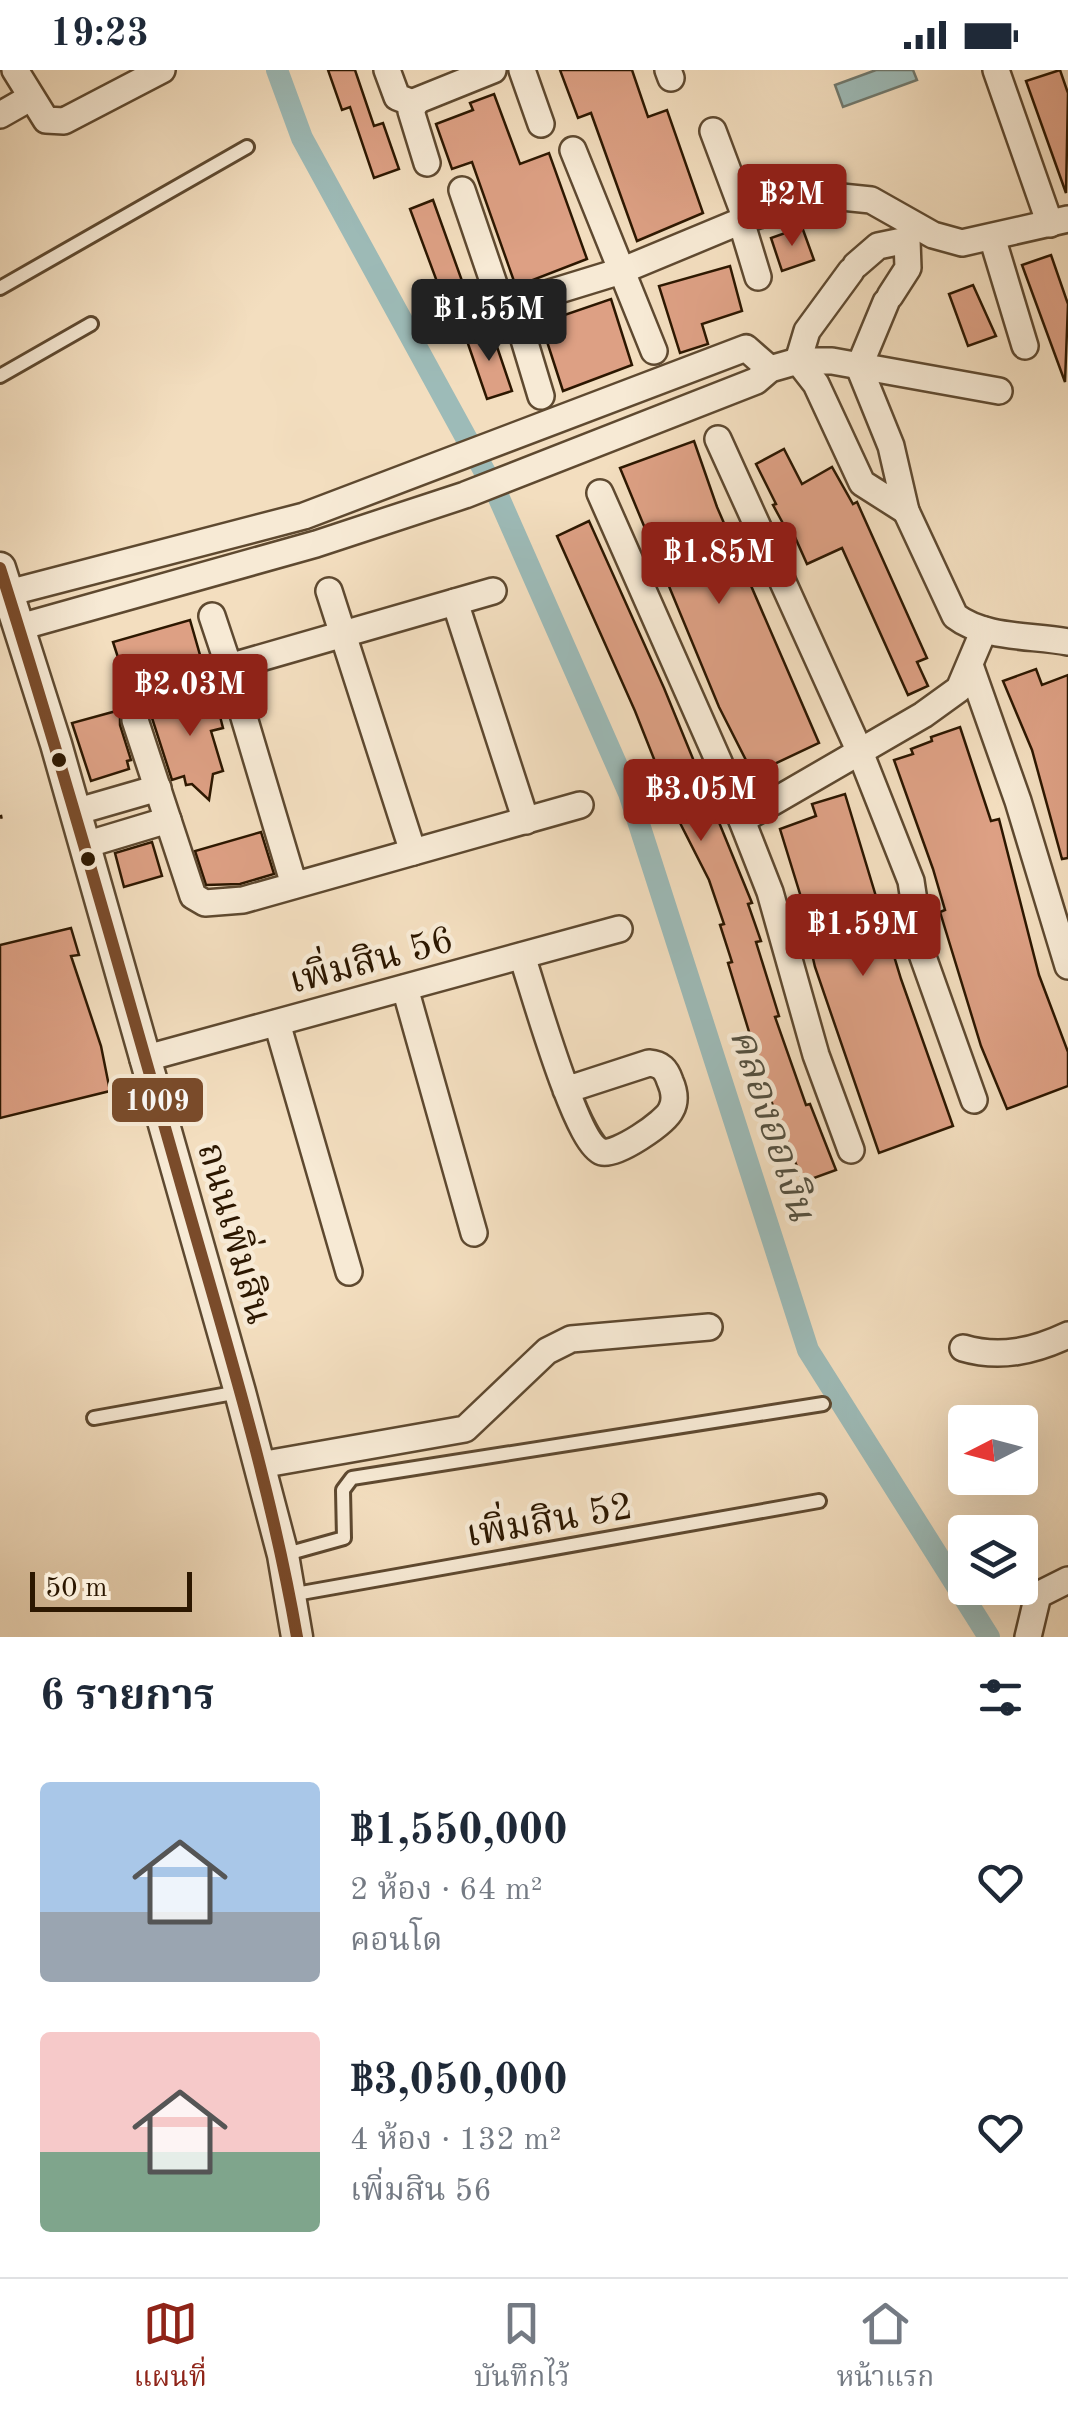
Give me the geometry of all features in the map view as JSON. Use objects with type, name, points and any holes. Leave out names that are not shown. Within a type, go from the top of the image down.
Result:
[{"type":"street","points":[[16,70],[46,120],[64,121],[162,70]]},
{"type":"street","points":[[387,70],[397,97],[415,104]]},
{"type":"street","points":[[426,164],[412,111],[415,104],[436,91],[493,70]]},
{"type":"street","points":[[522,70],[541,124]]},
{"type":"street","points":[[798,361],[807,331],[854,268],[878,246],[910,232],[962,243],[1059,222],[996,70]]},
{"type":"street","points":[[0,115],[30,98]]},
{"type":"street","points":[[713,131],[744,220],[758,278]]},
{"type":"street","points":[[573,150],[654,351]]},
{"type":"street","points":[[462,190],[494,287],[506,298],[520,302],[621,271],[744,220],[822,195],[872,200],[910,232]]},
{"type":"street","points":[[910,232],[908,268],[888,299],[859,367],[891,446],[906,511],[955,616],[968,626],[984,630],[1068,642]]},
{"type":"street","points":[[992,237],[1025,346]]},
{"type":"street","points":[[520,302],[519,323],[541,396]]},
{"type":"street","points":[[4,580],[304,516],[746,348],[770,369]]},
{"type":"street","points":[[798,361],[816,384],[862,483],[906,511]]},
{"type":"street","points":[[20,627],[316,544],[466,495],[756,382],[770,369],[798,361],[832,361],[1000,391]]},
{"type":"street","points":[[718,439],[860,752],[911,881],[922,954],[974,1100]]},
{"type":"street","points":[[600,492],[770,892],[816,1055],[852,1150]]},
{"type":"street","name":"ถนนเพิ่มสิน","points":[[4,580],[75,812],[142,1059],[240,1392],[283,1555],[296,1637]]},
{"type":"street","points":[[329,591],[412,852]]},
{"type":"street","points":[[493,592],[342,632],[160,685],[145,693],[137,704],[135,720],[193,896],[205,903],[226,904],[580,806]]},
{"type":"street","points":[[455,602],[526,820]]},
{"type":"street","points":[[212,616],[294,885]]},
{"type":"street","points":[[742,820],[960,689],[984,630]]},
{"type":"street","points":[[971,668],[1018,802],[1068,966]]},
{"type":"street","points":[[75,812],[158,788]]},
{"type":"street","points":[[84,844],[168,820]]},
{"type":"street","name":"เพิ่มสิน 56","points":[[142,1059],[619,928]]},
{"type":"street","points":[[522,956],[566,1090]]},
{"type":"street","points":[[404,988],[474,1233]]},
{"type":"street","points":[[277,1024],[349,1272]]},
{"type":"street","points":[[260,1465],[465,1429],[548,1351],[571,1339],[708,1327]]},
{"type":"street","points":[[963,1348],[988,1355],[1040,1348],[1068,1334]]},
{"type":"street","points":[[1028,1637],[1038,1594],[1068,1580]]},
{"type":"lane","points":[[0,288],[246,147]]},
{"type":"lane","points":[[0,376],[91,324]]},
{"type":"lane","points":[[94,1418],[240,1392]]},
{"type":"lane","points":[[283,1555],[344,1538],[343,1490],[352,1478],[823,1404]]},
{"type":"lane","name":"เพิ่มสิน 52","points":[[289,1596],[819,1501]]},
{"type":"water","points":[[876,70],[913,70],[917,80],[843,107],[835,85]]},
{"type":"building","points":[[328,70],[355,70],[374,126],[383,123],[399,169],[374,178],[350,107],[342,110]]},
{"type":"building","points":[[560,70],[632,70],[648,117],[667,110],[703,213],[637,241],[591,113],[578,118]]},
{"type":"building","points":[[1060,70],[1068,93],[1066,193],[1026,81]]},
{"type":"building","points":[[494,94],[520,164],[549,153],[587,259],[520,285],[515,284],[472,162],[452,169],[436,124],[473,110],[470,103]]},
{"type":"building","points":[[433,200],[471,306],[449,314],[410,209]]},
{"type":"building","points":[[802,227],[814,260],[782,271],[771,238]]},
{"type":"building","points":[[1051,255],[1068,304],[1065,382],[1022,265]]},
{"type":"building","points":[[730,266],[742,311],[702,324],[708,344],[680,353],[659,286]]},
{"type":"building","points":[[973,285],[996,336],[968,346],[949,294]]},
{"type":"building","points":[[611,299],[632,365],[563,391],[541,323]]},
{"type":"building","points":[[491,329],[512,391],[487,399],[466,338]]},
{"type":"building","points":[[694,441],[717,507],[819,743],[753,774],[719,707],[620,468]]},
{"type":"building","points":[[784,449],[802,484],[832,467],[853,504],[857,502],[927,658],[917,662],[928,686],[908,695],[842,548],[807,564],[790,526],[786,529],[773,505],[776,504],[756,464]]},
{"type":"building","points":[[589,521],[664,688],[752,903],[748,904],[761,941],[756,942],[779,1016],[775,1017],[806,1105],[810,1104],[836,1170],[803,1182],[746,1037],[750,1035],[728,963],[732,962],[720,925],[724,924],[709,880],[677,817],[635,711],[557,536]]},
{"type":"building","points":[[190,620],[200,655],[124,676],[113,642]]},
{"type":"building","points":[[1036,669],[1042,685],[1068,675],[1068,858],[1062,859],[1032,750],[1003,681]]},
{"type":"building","points":[[213,689],[223,728],[211,731],[223,771],[213,774],[209,800],[192,784],[186,785],[184,776],[172,780],[152,718],[155,707]]},
{"type":"building","points":[[120,710],[120,725],[131,760],[127,761],[129,769],[91,781],[72,723]]},
{"type":"building","points":[[960,727],[991,821],[999,819],[1039,975],[1068,1052],[1068,1086],[1007,1109],[981,1046],[940,912],[945,910],[933,869],[894,760],[913,754],[911,749],[932,741],[931,737]]},
{"type":"building","points":[[845,794],[901,979],[953,1126],[879,1153],[815,967],[805,924],[809,923],[780,829],[816,816],[812,804]]},
{"type":"building","points":[[261,832],[274,874],[240,884],[206,885],[195,851]]},
{"type":"building","points":[[152,842],[162,876],[124,887],[115,853]]},
{"type":"building","points":[[71,928],[79,955],[71,956],[101,1046],[110,1091],[0,1118],[0,945]]},
{"type":"waterway","name":"คลองออเงิน","points":[[277,70],[302,138],[498,496],[629,793],[808,1350],[989,1637]]},
{"type":"transit line","name":"1009","points":[[0,568],[92,872],[228,1348],[273,1521],[297,1637]]}]
